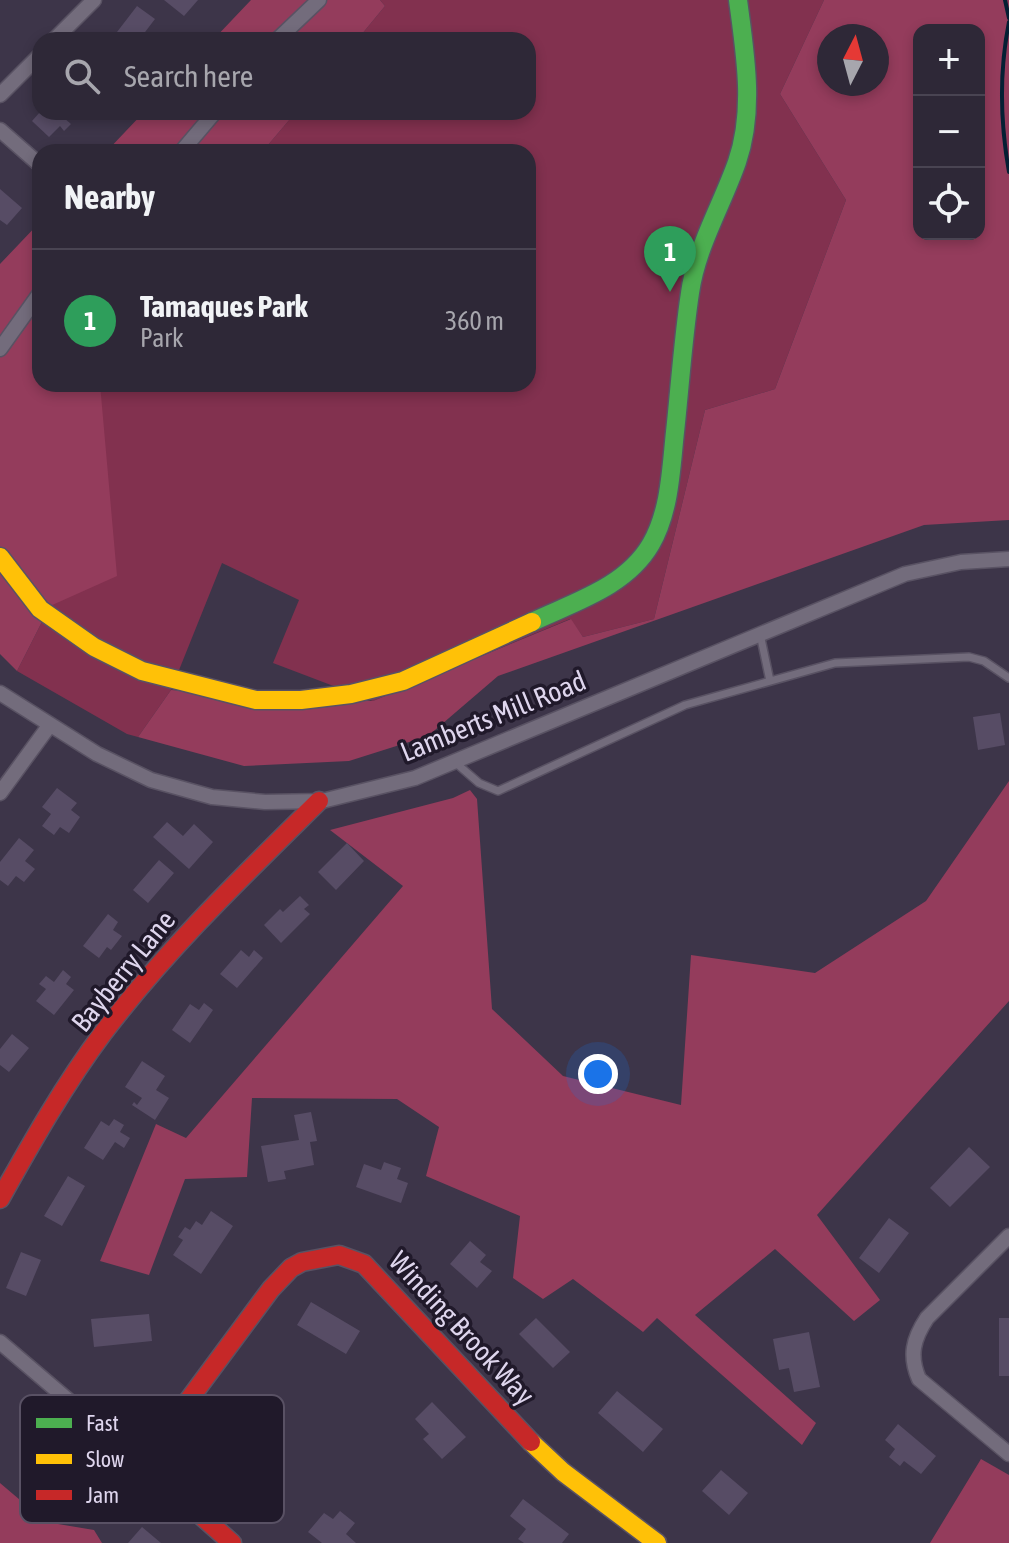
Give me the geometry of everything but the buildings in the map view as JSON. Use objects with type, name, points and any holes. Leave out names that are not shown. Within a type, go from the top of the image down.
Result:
[{"type":"street","points":[[62,32],[94,0]]},
{"type":"street","points":[[285,32],[319,0]]},
{"type":"street","points":[[0,557],[40,609],[94,647],[142,671],[256,700],[301,700],[351,694],[403,681],[620,580],[650,546],[662,521],[670,481],[690,289],[703,246],[738,159],[748,73],[738,0]]},
{"type":"street","points":[[0,95],[32,63]]},
{"type":"street","points":[[188,144],[208,120]]},
{"type":"street","points":[[0,130],[32,158]]},
{"type":"street","points":[[0,349],[32,304]]},
{"type":"street","name":"Lamberts Mill Road","points":[[0,693],[97,754],[151,780],[212,797],[265,802],[319,801],[415,778],[905,574],[961,562],[1009,559]]},
{"type":"street","points":[[0,793],[49,726]]},
{"type":"street","name":"Bayberry Lane","points":[[0,1199],[45,1119],[116,1017],[230,888],[319,801]]},
{"type":"street","points":[[1009,1236],[927,1318],[917,1333],[912,1351],[913,1366],[919,1379],[1009,1454]]},
{"type":"street","name":"Winding Brook Way","points":[[192,1395],[271,1289],[291,1268],[302,1262],[339,1255],[364,1264],[372,1271],[515,1428],[563,1472],[657,1543]]},
{"type":"street","points":[[0,1342],[62,1395]]},
{"type":"street","points":[[210,1523],[232,1543]]},
{"type":"lane","points":[[760,634],[770,681]]},
{"type":"lane","points":[[455,761],[479,783],[498,791],[685,705],[835,663],[949,656],[984,661],[1009,678]]},
{"type":"shaded area","points":[[251,0],[380,0],[385,6],[364,32],[221,32]]},
{"type":"shaded area","points":[[380,0],[824,0],[780,94],[846,200],[775,389],[705,410],[654,619],[583,637],[570,619],[373,701],[273,663],[299,600],[222,563],[171,690],[138,737],[127,734],[17,671],[50,606],[98,392],[536,392],[536,144],[269,144],[289,120],[536,120],[536,32],[364,32],[385,6]]},
{"type":"shaded area","points":[[824,0],[1009,0],[1009,520],[924,525],[498,676],[428,736],[349,761],[244,766],[138,737],[171,690],[373,701],[571,619],[583,637],[654,619],[705,410],[775,389],[846,200],[780,94]]},
{"type":"shaded area","points":[[136,120],[289,120],[269,144],[114,144]]},
{"type":"shaded area","points":[[32,230],[32,392],[101,392],[117,576],[50,606],[17,671],[0,654],[0,264]]},
{"type":"shaded area","points":[[1009,781],[1009,1001],[817,1215],[880,1300],[854,1321],[775,1249],[695,1315],[816,1423],[802,1445],[657,1318],[643,1332],[573,1279],[543,1299],[513,1278],[520,1216],[426,1176],[439,1127],[397,1099],[252,1098],[247,1177],[185,1179],[149,1275],[100,1261],[156,1124],[186,1138],[403,886],[330,830],[453,798],[470,790],[477,799],[492,1009],[563,1076],[681,1105],[691,955],[815,973],[926,901]]},
{"type":"shaded area","points":[[981,1459],[1009,1475],[1009,1543],[930,1543]]},
{"type":"shaded area","points":[[0,1483],[20,1500],[20,1523],[52,1523],[94,1530],[102,1543],[0,1543]]},
{"type":"waterway","points":[[1005,0],[1009,18]]},
{"type":"waterway","points":[[1009,22],[1002,97],[1009,172]]},
{"type":"traffic: fast","points":[[532,622],[598,592],[628,572],[651,544],[662,518],[671,475],[693,276],[737,162],[746,122],[747,81],[738,0]]},
{"type":"traffic: slow","points":[[0,557],[40,609],[94,647],[142,671],[256,700],[301,700],[351,694],[403,681],[532,622]]},
{"type":"traffic: slow","points":[[531,1442],[563,1472],[657,1543]]},
{"type":"traffic: jam","points":[[0,1199],[36,1135],[103,1033],[207,913],[319,801]]},
{"type":"traffic: jam","points":[[192,1395],[271,1289],[291,1268],[302,1262],[339,1255],[364,1264],[531,1442]]},
{"type":"traffic: jam","points":[[210,1523],[232,1543]]},
{"type":"place","name":"Tamaques Park","points":[[670,292]]}]
